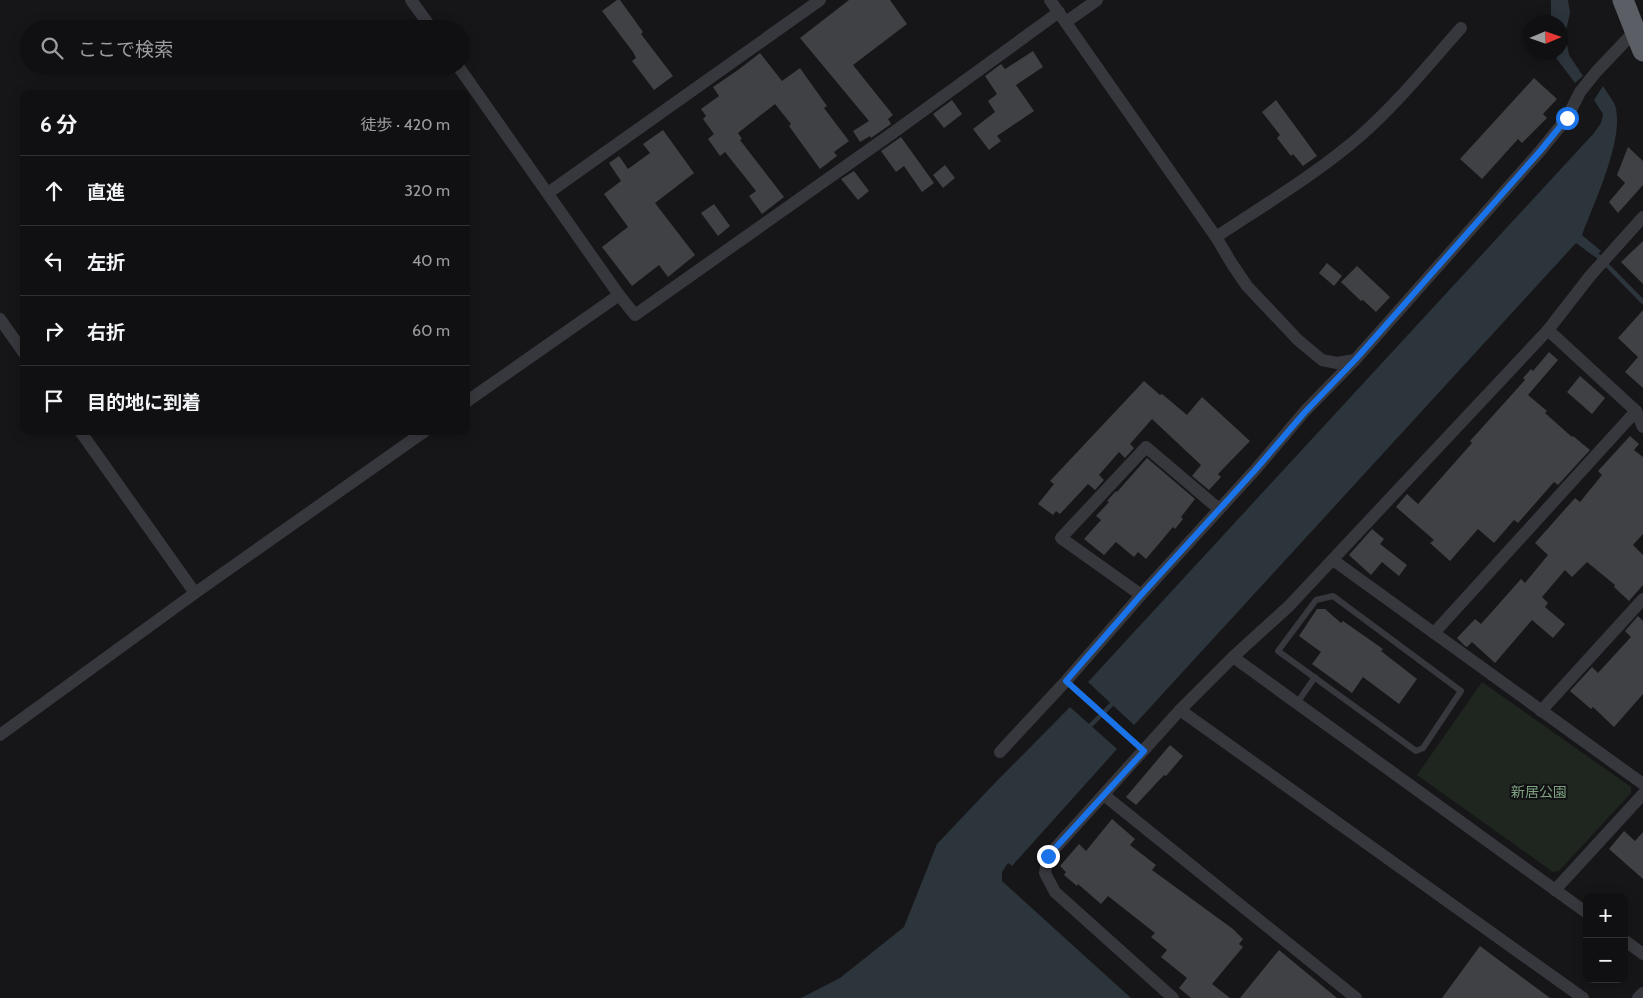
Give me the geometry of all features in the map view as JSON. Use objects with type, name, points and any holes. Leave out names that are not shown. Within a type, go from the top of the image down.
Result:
[{"type":"highway","points":[[1623,0],[1639,41]]},
{"type":"street","points":[[411,0],[425,20]]},
{"type":"street","points":[[548,193],[820,0]]},
{"type":"street","points":[[1050,0],[1216,237],[1247,286],[1298,340],[1322,360],[1337,363],[1355,360]]},
{"type":"street","points":[[464,75],[634,315],[894,132],[1062,17],[1097,0]]},
{"type":"street","points":[[1216,237],[1324,164],[1360,136],[1394,103],[1460,28]]},
{"type":"street","points":[[1000,752],[1066,681],[1305,412],[1355,360],[1541,150],[1567,118],[1580,92],[1596,72],[1639,41]]},
{"type":"street","points":[[1173,998],[1055,892],[1045,872],[1048,856],[1180,710],[1234,656],[1289,606],[1548,330],[1590,276],[1643,217]]},
{"type":"street","points":[[470,399],[619,295]]},
{"type":"street","points":[[0,319],[20,347]]},
{"type":"street","points":[[1548,330],[1636,410],[1643,427]]},
{"type":"street","points":[[1434,633],[1636,410]]},
{"type":"street","points":[[83,435],[195,593]]},
{"type":"street","points":[[0,735],[195,593],[419,435]]},
{"type":"street","points":[[1141,595],[1061,538],[1146,447],[1219,509]]},
{"type":"street","points":[[1333,560],[1643,784]]},
{"type":"street","points":[[1541,711],[1643,599]]},
{"type":"street","points":[[1234,656],[1583,910]]},
{"type":"street","points":[[1180,710],[1583,998]]},
{"type":"street","points":[[1555,890],[1643,794]]},
{"type":"street","points":[[1104,795],[1356,998]]},
{"type":"street","points":[[1628,943],[1643,954]]},
{"type":"street","points":[[1638,998],[1643,993]]},
{"type":"lane","points":[[1333,596],[1462,691],[1423,748],[1416,751],[1315,677],[1278,651],[1316,600],[1333,596]]},
{"type":"lane","points":[[1297,703],[1315,677]]},
{"type":"lane","points":[[1066,681],[1144,751]]},
{"type":"green space","name":"新居公園","points":[[1482,682],[1631,787],[1631,793],[1559,871],[1553,872],[1417,775]]},
{"type":"shaded area","points":[[1551,0],[1568,0],[1570,13],[1568,22],[1568,15],[1551,15]]},
{"type":"shaded area","points":[[1568,50],[1569,55],[1583,76],[1575,83],[1558,60],[1568,60]]},
{"type":"shaded area","points":[[1603,86],[1613,100],[1616,109],[1615,138],[1600,190],[1582,235],[1601,251],[1595,257],[1576,243],[1134,725],[1088,682],[1594,133],[1601,123],[1603,114],[1594,100]]},
{"type":"shaded area","points":[[1070,707],[1117,749],[1012,866],[1008,863],[1002,872],[1002,881],[1131,998],[801,998],[840,978],[904,927],[937,844]]},
{"type":"building","points":[[617,0],[620,0],[643,32],[641,34],[673,76],[654,90],[632,61],[636,58],[633,52],[602,11]]},
{"type":"building","points":[[849,0],[890,0],[907,24],[853,65],[893,115],[888,119],[891,124],[871,138],[870,136],[860,142],[853,131],[869,121],[800,38]]},
{"type":"building","points":[[1033,51],[1043,67],[1016,85],[1034,111],[997,136],[1001,141],[989,150],[973,129],[995,112],[988,101],[997,94],[985,76],[1001,64],[1005,69]]},
{"type":"building","points":[[760,53],[782,81],[800,68],[827,106],[824,108],[849,141],[834,152],[837,156],[820,169],[789,126],[791,124],[775,104],[738,133],[742,139],[740,140],[784,197],[762,214],[749,196],[756,191],[725,152],[720,156],[708,139],[714,134],[703,119],[706,116],[701,109],[719,96],[713,87]]},
{"type":"building","points":[[1534,78],[1557,99],[1543,114],[1547,118],[1522,143],[1518,139],[1482,179],[1460,159]]},
{"type":"building","points":[[952,100],[962,114],[944,128],[933,114]]},
{"type":"building","points":[[1276,100],[1317,156],[1303,166],[1293,154],[1291,156],[1277,138],[1280,135],[1262,112]]},
{"type":"building","points":[[663,130],[694,173],[655,203],[695,255],[668,277],[659,265],[632,286],[602,247],[628,227],[604,194],[621,181],[609,163],[619,156],[628,169],[650,153],[643,144]]},
{"type":"building","points":[[901,137],[934,183],[922,192],[904,166],[896,172],[881,151]]},
{"type":"building","points":[[1628,147],[1643,161],[1643,185],[1618,213],[1609,202],[1625,183],[1617,175]]},
{"type":"building","points":[[945,165],[955,178],[943,188],[933,175]]},
{"type":"building","points":[[854,171],[869,191],[858,200],[841,179]]},
{"type":"building","points":[[714,204],[730,226],[718,236],[701,213]]},
{"type":"building","points":[[1643,241],[1643,284],[1621,262]]},
{"type":"building","points":[[1327,263],[1342,276],[1334,286],[1319,273]]},
{"type":"building","points":[[1357,266],[1390,297],[1376,312],[1341,282]]},
{"type":"building","points":[[1643,310],[1643,388],[1625,372],[1638,357],[1618,338]]},
{"type":"building","points":[[1549,352],[1558,360],[1528,395],[1547,411],[1545,413],[1572,437],[1590,450],[1558,485],[1554,482],[1518,523],[1514,520],[1494,543],[1478,529],[1450,561],[1430,543],[1434,540],[1396,507],[1407,494],[1418,504],[1472,443],[1470,441],[1525,380],[1523,378],[1531,369],[1533,371]]},
{"type":"building","points":[[1580,376],[1605,398],[1592,414],[1567,392]]},
{"type":"building","points":[[1144,381],[1187,415],[1202,397],[1250,441],[1218,474],[1221,477],[1209,490],[1192,476],[1201,465],[1152,419],[1130,444],[1134,448],[1125,458],[1119,452],[1099,475],[1104,480],[1095,490],[1088,484],[1060,514],[1056,511],[1053,515],[1038,504],[1054,484],[1050,481]]},
{"type":"building","points":[[1630,436],[1639,444],[1634,450],[1643,457],[1643,534],[1633,545],[1643,555],[1643,585],[1629,601],[1614,587],[1615,585],[1587,562],[1572,577],[1565,570],[1542,597],[1548,603],[1545,607],[1565,624],[1553,638],[1532,620],[1495,663],[1472,642],[1467,647],[1465,646],[1457,638],[1475,619],[1481,624],[1521,579],[1525,583],[1548,555],[1535,543],[1575,498],[1580,502],[1602,475],[1598,471]]},
{"type":"building","points":[[1147,458],[1195,499],[1181,517],[1183,519],[1175,529],[1173,527],[1146,559],[1138,552],[1134,557],[1116,542],[1104,555],[1084,539],[1101,520],[1096,516],[1109,502],[1107,501]]},
{"type":"building","points":[[1372,529],[1384,539],[1380,544],[1407,565],[1399,576],[1382,562],[1371,575],[1349,555]]},
{"type":"building","points":[[1317,609],[1325,609],[1341,623],[1343,621],[1383,649],[1381,651],[1417,679],[1399,704],[1363,677],[1352,693],[1312,664],[1321,652],[1299,636]]},
{"type":"building","points":[[1638,616],[1643,621],[1643,694],[1614,727],[1593,707],[1591,709],[1570,691],[1592,667],[1598,673],[1631,637],[1625,631]]},
{"type":"building","points":[[1170,745],[1183,756],[1166,776],[1164,775],[1136,805],[1126,797]]},
{"type":"building","points":[[1112,819],[1135,839],[1130,845],[1156,865],[1152,870],[1233,929],[1243,939],[1239,944],[1243,947],[1212,984],[1230,998],[1191,998],[1179,988],[1187,978],[1161,957],[1167,950],[1151,937],[1155,933],[1108,896],[1101,904],[1078,884],[1077,886],[1064,875],[1066,872],[1060,866],[1079,844],[1086,851]]},
{"type":"building","points":[[1624,831],[1635,841],[1643,832],[1643,879],[1609,849]]},
{"type":"building","points":[[1480,946],[1550,998],[1442,998]]},
{"type":"building","points":[[1279,950],[1337,998],[1240,998]]},
{"type":"waterway","points":[[1593,251],[1643,302]]},
{"type":"waterway","points":[[1087,729],[1115,701]]},
{"type":"route","points":[[1048,856],[1144,751],[1066,681],[1305,412],[1355,360],[1541,150],[1567,118]]}]
